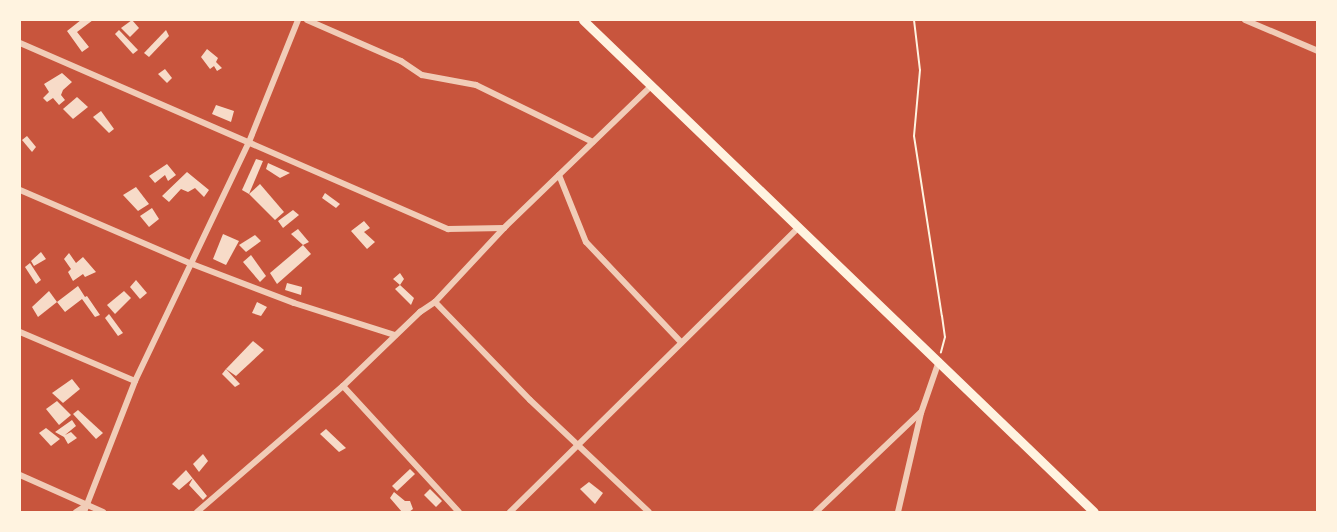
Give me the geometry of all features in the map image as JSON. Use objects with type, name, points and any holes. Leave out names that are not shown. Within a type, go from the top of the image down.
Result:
[{"type":"highway","points":[[583,20],[1094,513]]},
{"type":"street","points":[[84,513],[135,381],[249,142],[298,20]]},
{"type":"street","points":[[308,20],[400,61],[422,75],[476,85],[592,142]]},
{"type":"street","points":[[1245,20],[1317,51]]},
{"type":"street","points":[[20,43],[448,230],[504,228]]},
{"type":"street","points":[[197,513],[343,386],[395,335],[435,302],[504,228],[651,86]]},
{"type":"street","points":[[559,175],[586,242],[681,342]]},
{"type":"street","points":[[20,190],[192,264],[294,303],[395,335]]},
{"type":"street","points":[[510,513],[799,226]]},
{"type":"street","points":[[435,302],[523,393],[649,513]]},
{"type":"street","points":[[20,332],[135,381]]},
{"type":"street","points":[[898,513],[921,413],[939,361]]},
{"type":"street","points":[[343,386],[459,513]]},
{"type":"street","points":[[816,513],[921,413]]},
{"type":"street","points":[[20,475],[88,504],[103,513]]},
{"type":"street","points":[[76,513],[88,504]]},
{"type":"path","points":[[914,20],[920,70],[914,136],[945,337],[939,361]]},
{"type":"building","points":[[81,20],[93,20],[77,32],[89,47],[82,52],[67,31]]},
{"type":"building","points":[[132,20],[139,28],[130,37],[121,28]]},
{"type":"building","points":[[119,30],[138,50],[133,54],[115,34]]},
{"type":"building","points":[[166,30],[169,36],[149,57],[144,53]]},
{"type":"building","points":[[207,49],[218,58],[216,62],[222,68],[217,71],[214,66],[210,69],[201,57]]},
{"type":"building","points":[[165,69],[172,78],[167,83],[158,74]]},
{"type":"building","points":[[62,73],[72,82],[61,95],[65,100],[59,105],[53,98],[47,102],[43,98],[49,92],[44,84]]},
{"type":"building","points":[[77,97],[88,107],[73,119],[63,109]]},
{"type":"building","points":[[216,105],[234,111],[231,122],[212,114]]},
{"type":"building","points":[[101,111],[114,129],[109,133],[93,117]]},
{"type":"building","points":[[27,136],[36,147],[32,152],[22,140]]},
{"type":"building","points":[[256,159],[263,161],[249,194],[242,190]]},
{"type":"building","points":[[268,163],[290,173],[280,178],[266,169]]},
{"type":"building","points":[[167,164],[176,175],[168,181],[165,175],[155,183],[149,176]]},
{"type":"building","points":[[187,172],[209,190],[204,197],[195,188],[188,192],[181,189],[169,202],[162,196]]},
{"type":"building","points":[[260,184],[284,212],[275,220],[249,194]]},
{"type":"building","points":[[136,187],[149,204],[138,211],[123,195]]},
{"type":"building","points":[[325,193],[340,204],[336,208],[322,198]]},
{"type":"building","points":[[152,208],[159,219],[149,227],[140,216]]},
{"type":"building","points":[[293,210],[299,215],[283,228],[278,221]]},
{"type":"building","points":[[364,221],[370,228],[364,232],[375,242],[367,249],[351,231]]},
{"type":"building","points":[[298,229],[309,242],[303,245],[291,234]]},
{"type":"building","points":[[223,234],[239,241],[226,265],[213,259]]},
{"type":"building","points":[[255,235],[261,241],[246,252],[239,245]]},
{"type":"building","points":[[303,245],[311,254],[277,284],[270,273]]},
{"type":"building","points":[[41,252],[46,259],[34,266],[31,261]]},
{"type":"building","points":[[69,253],[76,263],[83,257],[96,272],[85,277],[83,274],[73,281],[68,272],[71,269],[64,259]]},
{"type":"building","points":[[251,255],[266,276],[260,282],[243,262]]},
{"type":"building","points":[[30,263],[41,280],[36,284],[25,267]]},
{"type":"building","points":[[400,273],[404,279],[400,285],[393,279]]},
{"type":"building","points":[[136,280],[147,293],[140,299],[130,287]]},
{"type":"building","points":[[287,283],[302,287],[301,295],[285,290]]},
{"type":"building","points":[[400,285],[414,298],[411,305],[395,289]]},
{"type":"building","points":[[78,286],[100,315],[95,317],[82,299],[65,312],[57,302]]},
{"type":"building","points":[[49,291],[57,302],[38,317],[32,307]]},
{"type":"building","points":[[124,291],[131,298],[115,314],[107,305]]},
{"type":"building","points":[[257,302],[267,307],[261,316],[252,313]]},
{"type":"building","points":[[109,314],[123,333],[118,336],[105,318]]},
{"type":"building","points":[[253,341],[264,350],[236,376],[226,369]]},
{"type":"building","points":[[226,369],[240,384],[235,387],[222,374]]},
{"type":"building","points":[[72,379],[80,389],[63,403],[52,393]]},
{"type":"building","points":[[57,401],[71,415],[59,425],[46,409]]},
{"type":"building","points":[[78,410],[103,433],[96,439],[73,414]]},
{"type":"building","points":[[72,420],[76,426],[65,435],[71,432],[77,438],[68,444],[64,437],[55,432]]},
{"type":"building","points":[[46,428],[60,439],[51,446],[39,433]]},
{"type":"building","points":[[326,429],[346,448],[339,452],[320,434]]},
{"type":"building","points":[[203,454],[208,461],[199,472],[193,464]]},
{"type":"building","points":[[410,469],[415,474],[397,491],[392,486]]},
{"type":"building","points":[[186,470],[193,478],[179,490],[172,484]]},
{"type":"building","points":[[193,478],[207,496],[203,500],[189,485]]},
{"type":"building","points":[[589,482],[603,493],[595,504],[580,489]]},
{"type":"building","points":[[430,489],[442,501],[436,507],[424,495]]},
{"type":"building","points":[[394,492],[405,501],[410,501],[413,509],[409,512],[402,512],[390,498]]}]
